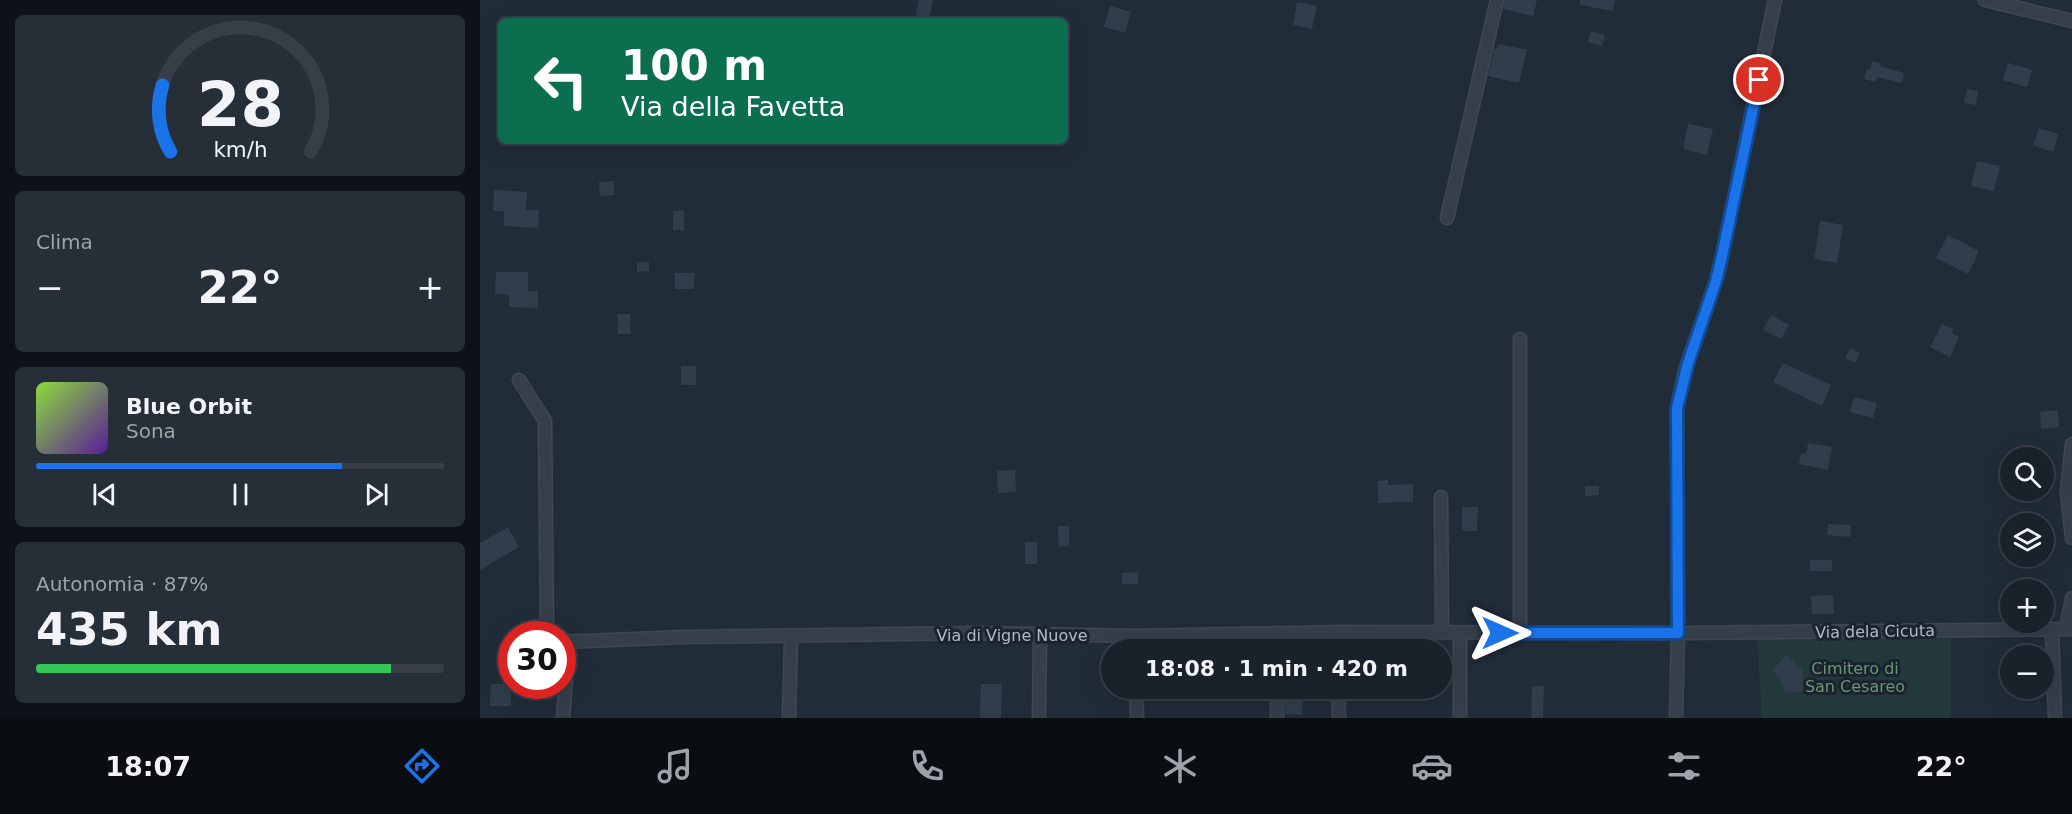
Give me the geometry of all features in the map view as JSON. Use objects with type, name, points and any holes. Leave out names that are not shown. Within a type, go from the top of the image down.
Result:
[{"type":"street","points":[[1447,218],[1497,0]]},
{"type":"street","points":[[1676,718],[1678,402],[1688,363],[1716,281],[1775,0]]},
{"type":"street","points":[[1985,0],[2072,21]]},
{"type":"street","points":[[1520,339],[1520,633]]},
{"type":"street","points":[[519,380],[545,422],[547,621]]},
{"type":"street","points":[[2072,444],[2067,491],[2072,538]]},
{"type":"street","points":[[1441,497],[1442,632]]},
{"type":"street","points":[[2069,629],[2072,598]]},
{"type":"street","name":"Via dela Cicuta","points":[[1678,633],[2000,630]]},
{"type":"street","points":[[1338,632],[1338,639]]},
{"type":"street","name":"Via di Vigne Nuove","points":[[576,642],[976,633],[1136,636],[1338,632],[1678,633]]},
{"type":"street","points":[[1275,633],[1275,639]]},
{"type":"street","points":[[1460,633],[1460,718]]},
{"type":"street","points":[[2052,633],[2055,718]]},
{"type":"street","points":[[1039,718],[1040,634]]},
{"type":"street","points":[[789,718],[791,636]]},
{"type":"street","points":[[563,718],[564,699]]},
{"type":"street","points":[[1136,699],[1137,718]]},
{"type":"street","points":[[1277,699],[1277,718]]},
{"type":"street","points":[[1338,699],[1339,718]]},
{"type":"green space","name":"Cimitero di San Cesareo","points":[[1951,636],[1951,718],[1762,718],[1757,637]]},
{"type":"building","points":[[919,0],[933,0],[929,18],[916,17]]},
{"type":"building","points":[[1505,0],[1537,0],[1533,16],[1503,9]]},
{"type":"building","points":[[1580,0],[1615,0],[1613,11],[1580,5]]},
{"type":"building","points":[[1297,2],[1317,6],[1312,29],[1293,25]]},
{"type":"building","points":[[1110,6],[1131,12],[1125,33],[1104,27]]},
{"type":"building","points":[[1591,31],[1605,35],[1602,46],[1588,42]]},
{"type":"building","points":[[1499,44],[1527,50],[1519,83],[1488,76],[1494,49],[1497,49]]},
{"type":"building","points":[[1872,61],[1881,63],[1880,66],[1904,73],[1902,83],[1877,77],[1876,82],[1864,79],[1867,69],[1870,70]]},
{"type":"building","points":[[2008,63],[2032,70],[2027,87],[2003,80]]},
{"type":"building","points":[[1967,89],[1978,91],[1976,105],[1964,103]]},
{"type":"building","points":[[1688,124],[1713,129],[1707,155],[1683,149]]},
{"type":"building","points":[[2039,128],[2058,134],[2053,152],[2033,145]]},
{"type":"building","points":[[1977,161],[2000,166],[1994,191],[1971,186]]},
{"type":"building","points":[[614,181],[614,195],[600,196],[599,182]]},
{"type":"building","points":[[494,190],[527,192],[526,210],[539,210],[538,228],[504,226],[504,211],[493,211]]},
{"type":"building","points":[[684,210],[684,230],[673,230],[673,211]]},
{"type":"building","points":[[1820,221],[1843,225],[1837,263],[1814,259]]},
{"type":"building","points":[[1948,235],[1979,251],[1968,274],[1936,258]]},
{"type":"building","points":[[649,262],[649,271],[637,272],[637,263]]},
{"type":"building","points":[[496,272],[528,272],[528,291],[538,291],[538,308],[509,307],[509,295],[495,294]]},
{"type":"building","points":[[675,273],[695,273],[694,289],[675,289]]},
{"type":"building","points":[[617,314],[630,314],[631,334],[618,334]]},
{"type":"building","points":[[1771,315],[1789,325],[1781,339],[1763,330]]},
{"type":"building","points":[[1942,324],[1954,329],[1952,333],[1959,337],[1950,357],[1930,347]]},
{"type":"building","points":[[1850,348],[1860,353],[1855,363],[1845,358]]},
{"type":"building","points":[[1783,363],[1831,385],[1822,406],[1773,382]]},
{"type":"building","points":[[681,366],[696,366],[696,385],[681,385]]},
{"type":"building","points":[[1854,397],[1877,403],[1873,418],[1850,412]]},
{"type":"building","points":[[2058,410],[2059,427],[2041,429],[2040,412]]},
{"type":"building","points":[[1808,443],[1832,447],[1828,470],[1799,464],[1801,453],[1806,454]]},
{"type":"building","points":[[1015,470],[1016,492],[998,493],[997,471]]},
{"type":"building","points":[[1388,480],[1388,485],[1413,484],[1413,502],[1378,503],[1378,481]]},
{"type":"building","points":[[1585,486],[1599,486],[1599,495],[1585,496]]},
{"type":"building","points":[[1462,507],[1478,507],[1477,531],[1462,531]]},
{"type":"building","points":[[1828,524],[1851,525],[1850,537],[1827,535]]},
{"type":"building","points":[[1058,526],[1069,526],[1069,546],[1059,547]]},
{"type":"building","points":[[508,527],[519,547],[480,570],[480,543]]},
{"type":"building","points":[[1025,542],[1037,542],[1037,564],[1025,564]]},
{"type":"building","points":[[1810,560],[1832,560],[1832,571],[1810,571]]},
{"type":"building","points":[[1138,572],[1138,584],[1122,584],[1122,573]]},
{"type":"building","points":[[1833,595],[1834,614],[1812,614],[1811,596]]},
{"type":"building","points":[[1786,655],[1802,669],[1805,691],[1785,693],[1781,681],[1773,670]]},
{"type":"building","points":[[491,684],[498,684],[498,699],[511,699],[511,706],[490,706]]},
{"type":"building","points":[[981,684],[1002,684],[1001,718],[980,718]]},
{"type":"building","points":[[1532,686],[1544,686],[1543,718],[1531,718]]},
{"type":"building","points":[[1285,699],[1303,699],[1302,715],[1285,714]]},
{"type":"route","points":[[1500,633],[1678,633],[1677,408],[1688,363],[1716,281],[1759,80]]}]
